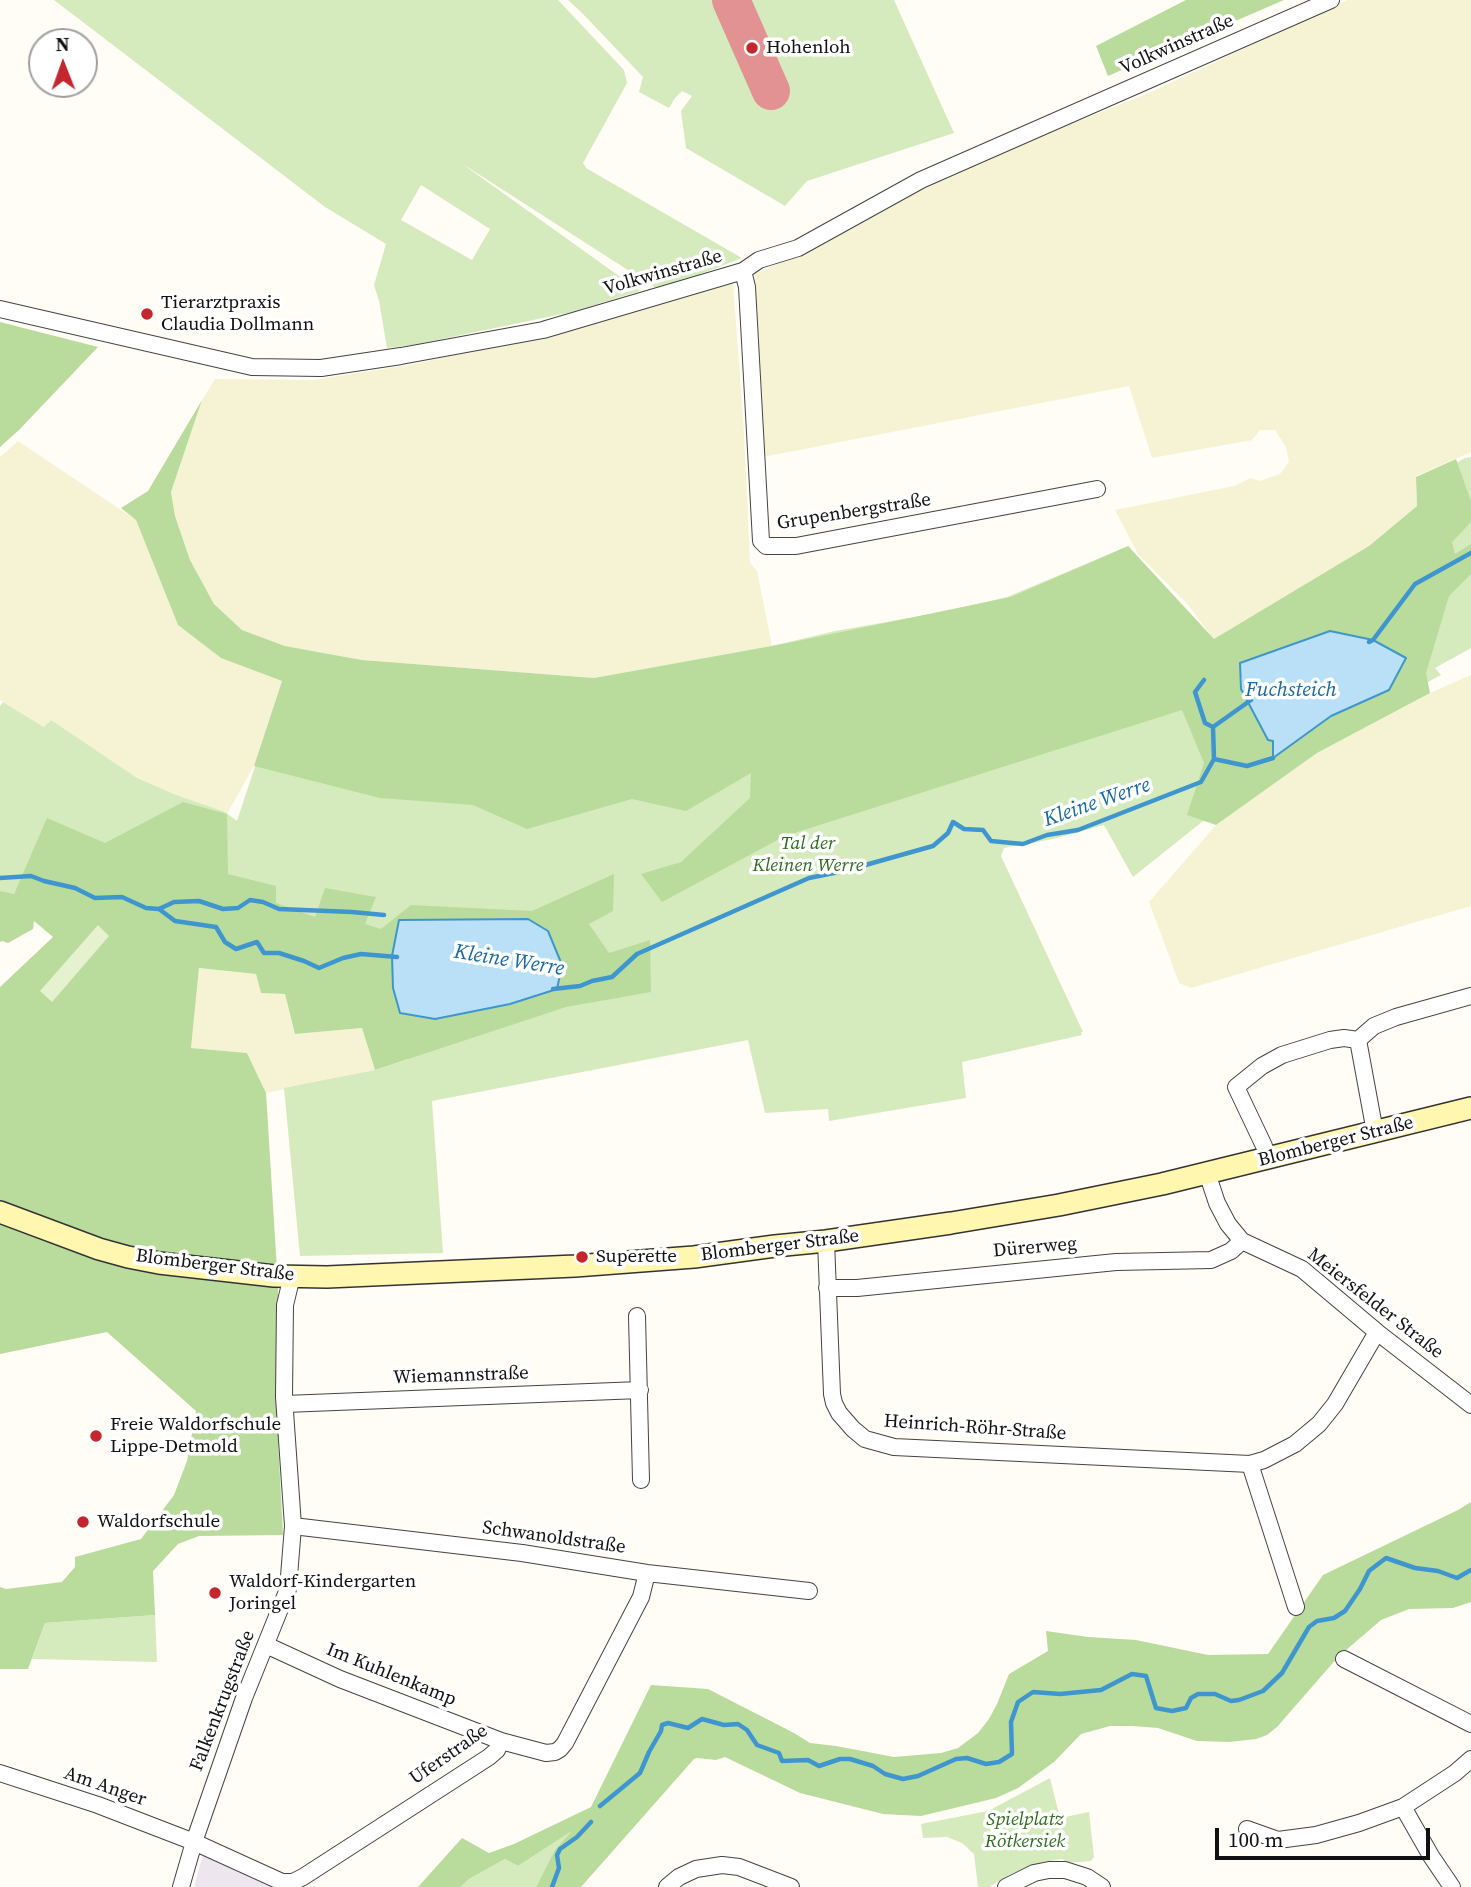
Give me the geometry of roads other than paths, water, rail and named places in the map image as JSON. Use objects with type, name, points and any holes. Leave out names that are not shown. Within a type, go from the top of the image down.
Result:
[{"type":"street","name":"Volkwinstraße","points":[[0,309],[252,367],[321,368],[543,330],[743,271],[759,260],[798,248],[921,180],[1331,0]]},
{"type":"street","name":"Grupenbergstraße","points":[[743,271],[747,287],[761,541],[766,547],[808,544],[1097,489]]},
{"type":"street","points":[[1264,1146],[1236,1087],[1262,1066],[1282,1055],[1330,1040],[1358,1040],[1374,1026],[1396,1017],[1471,996]]},
{"type":"street","points":[[1358,1040],[1375,1132]]},
{"type":"street","name":"Blomberger Straße","points":[[0,1212],[128,1257],[263,1275],[327,1277],[575,1266],[694,1257],[826,1241],[1059,1205],[1207,1173],[1471,1108]]},
{"type":"street","name":"Meiersfelder Straße","points":[[1207,1173],[1217,1203],[1228,1224],[1242,1241],[1302,1269],[1465,1401]]},
{"type":"street","name":"Heinrich-Röhr-Straße","points":[[826,1241],[834,1403],[853,1429],[866,1439],[894,1447],[1250,1464],[1264,1461],[1295,1444],[1319,1424],[1335,1404],[1377,1332]]},
{"type":"street","name":"Dürerweg","points":[[828,1288],[857,1288],[1116,1262],[1212,1260],[1231,1251],[1242,1241]]},
{"type":"street","name":"Falkenkrugstraße","points":[[181,1887],[244,1698],[288,1590],[293,1527],[285,1404],[285,1305],[292,1276]]},
{"type":"street","points":[[637,1316],[641,1480]]},
{"type":"street","points":[[1465,1401],[1471,1384]]},
{"type":"street","name":"Wiemannstraße","points":[[285,1404],[640,1390]]},
{"type":"street","points":[[1250,1464],[1296,1607]]},
{"type":"street","name":"Schwanoldstraße","points":[[293,1527],[522,1553],[647,1573],[809,1591]]},
{"type":"street","name":"Uferstraße","points":[[194,1842],[282,1882],[293,1882],[489,1757],[497,1750],[501,1741],[546,1753],[555,1752],[571,1732],[636,1608],[647,1573]]},
{"type":"street","name":"Im Kuhlenkamp","points":[[267,1645],[340,1679],[501,1741]]},
{"type":"street","points":[[1344,1659],[1471,1724]]},
{"type":"street","points":[[1247,1829],[1278,1840],[1298,1838],[1359,1822],[1403,1807],[1471,1759]]},
{"type":"street","name":"Am Anger","points":[[0,1773],[98,1805],[194,1842]]},
{"type":"street","points":[[1403,1807],[1452,1887]]},
{"type":"street","points":[[667,1887],[696,1869],[722,1865],[739,1867],[791,1887]]},
{"type":"street","points":[[1006,1887],[1034,1873],[1049,1870],[1077,1872],[1102,1887]]},
{"type":"water","name":"Fuchsteich","points":[[1330,631],[1373,640],[1406,658],[1389,690],[1331,716],[1273,758],[1273,741],[1268,740],[1241,689],[1240,663]]},
{"type":"water","points":[[528,919],[548,931],[562,965],[557,989],[510,1004],[435,1019],[400,1013],[393,988],[392,956],[399,920]]},
{"type":"waterway","name":"Kleine Werre","points":[[1369,642],[1415,584],[1471,553]]},
{"type":"waterway","points":[[1204,680],[1195,692],[1205,723],[1213,727]]},
{"type":"waterway","name":"Kleine Werre","points":[[553,989],[580,986],[612,977],[637,954],[809,878],[933,846],[948,833],[953,822],[964,829],[983,830],[991,841],[1023,844],[1047,835],[1078,830],[1201,782],[1214,759],[1213,727],[1251,700]]},
{"type":"waterway","points":[[1214,759],[1247,766],[1273,758]]},
{"type":"waterway","name":"Kleine Werre","points":[[0,878],[31,876],[75,888],[95,898],[122,897],[146,908],[159,909],[174,902],[199,901],[223,909],[238,908],[250,900],[279,909],[384,915]]},
{"type":"waterway","name":"Kleine Werre","points":[[159,909],[175,921],[216,927],[225,942],[236,949],[257,942],[264,953],[279,953],[319,968],[361,954],[397,957]]},
{"type":"waterway","points":[[600,1806],[640,1773],[662,1725],[668,1723],[688,1728],[702,1719],[724,1725],[738,1724],[747,1730],[757,1745],[779,1753],[782,1761],[808,1760],[819,1766],[840,1759],[850,1759],[903,1779],[918,1776],[956,1759],[967,1758],[986,1764],[999,1762],[1012,1754],[1011,1722],[1018,1702],[1033,1692],[1060,1694],[1101,1690],[1132,1674],[1146,1676],[1156,1708],[1172,1711],[1186,1708],[1191,1698],[1198,1694],[1215,1694],[1231,1701],[1239,1700],[1263,1691],[1282,1673],[1309,1627],[1317,1621],[1334,1618],[1345,1611],[1369,1571],[1386,1558],[1457,1578],[1471,1570]]},
{"type":"waterway","points":[[552,1887],[559,1868],[557,1855],[560,1849],[577,1837],[591,1822]]},
{"type":"place","name":"Hohenloh","points":[[752,48]]},
{"type":"place","name":"Tierarztpraxis Claudia Dollmann","points":[[147,314]]},
{"type":"place","name":"Superette","points":[[582,1257]]},
{"type":"place","name":"Freie Waldorfschule Lippe-Detmold","points":[[96,1436]]},
{"type":"place","name":"Waldorfschule","points":[[83,1522]]},
{"type":"place","name":"Waldorf-Kindergarten Joringel","points":[[215,1593]]},
{"type":"park label","name":"Tal der Kleinen Werre","points":[[808,855]]},
{"type":"park label","name":"Spielplatz Rötkersiek","points":[[1025,1831]]}]
